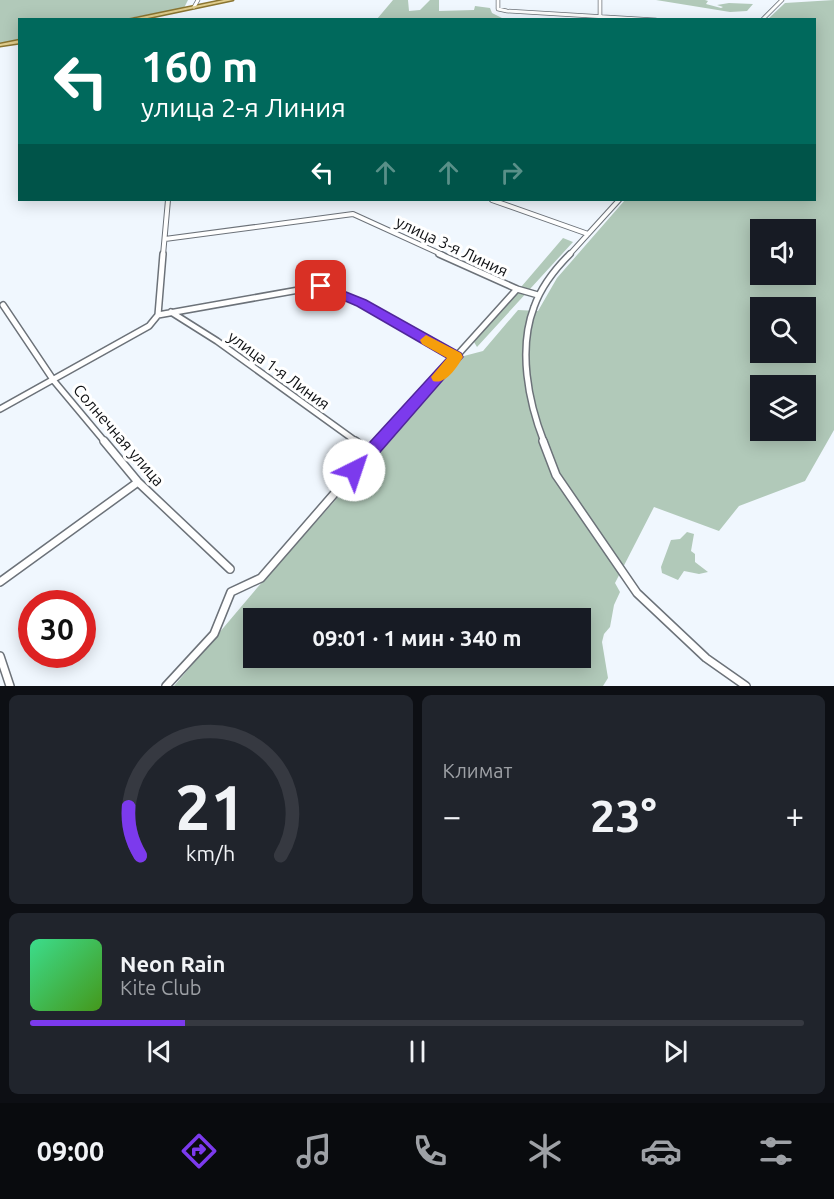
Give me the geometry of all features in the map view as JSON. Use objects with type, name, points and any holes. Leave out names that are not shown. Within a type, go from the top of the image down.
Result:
[{"type":"main road","points":[[139,18],[231,0]]},
{"type":"main road","points":[[0,45],[18,41]]},
{"type":"street","points":[[194,7],[198,0]]},
{"type":"street","points":[[498,0],[498,9],[512,11],[628,18]]},
{"type":"street","points":[[600,0],[600,16]]},
{"type":"street","points":[[764,18],[782,0]]},
{"type":"street","points":[[510,18],[512,11]]},
{"type":"street","points":[[540,18],[541,13]]},
{"type":"street","points":[[0,409],[54,381],[149,326],[158,315],[168,201]]},
{"type":"street","points":[[495,201],[588,234]]},
{"type":"street","points":[[618,201],[556,269],[538,295],[528,326],[526,356],[533,415],[556,475],[637,593],[693,647],[746,686]]},
{"type":"street","name":"улица 3-я Линия","points":[[165,239],[353,214],[517,289],[538,295]]},
{"type":"street","points":[[158,315],[321,286],[362,303],[456,357]]},
{"type":"street","points":[[166,686],[214,634],[231,592],[261,578],[370,452],[517,289]]},
{"type":"street","name":"Солнечная улица","points":[[3,305],[54,381],[138,482],[230,569]]},
{"type":"street","name":"улица 1-я Линия","points":[[171,312],[217,341],[370,452]]},
{"type":"street","points":[[0,582],[138,482]]},
{"type":"street","points":[[0,656],[10,686]]},
{"type":"green space","points":[[0,0],[188,0],[184,8],[129,18],[18,18],[18,40],[0,44]]},
{"type":"green space","points":[[393,0],[408,0],[409,11],[420,10],[430,0],[439,0],[439,11],[474,10],[475,6],[490,8],[492,13],[502,18],[378,18]]},
{"type":"green space","points":[[656,0],[705,0],[708,1],[706,4],[721,8],[723,7],[717,5],[753,4],[747,11],[730,12]]},
{"type":"green space","points":[[834,0],[834,430],[805,481],[739,506],[719,531],[654,507],[615,583],[620,592],[614,605],[610,627],[604,634],[602,642],[608,678],[603,686],[174,686],[257,588],[464,356],[483,351],[518,310],[538,311],[557,278],[624,201],[816,201],[816,18],[769,18],[785,3]]},
{"type":"green space","points":[[563,238],[573,242],[477,347],[474,342]]},
{"type":"green space","points":[[687,532],[694,534],[691,551],[695,554],[695,562],[708,572],[699,574],[684,571],[678,580],[662,573],[661,567],[671,540],[680,539]]},
{"type":"slow traffic","points":[[426,340],[456,357],[438,377]]},
{"type":"route","points":[[321,286],[362,303],[456,357],[354,470]]}]
